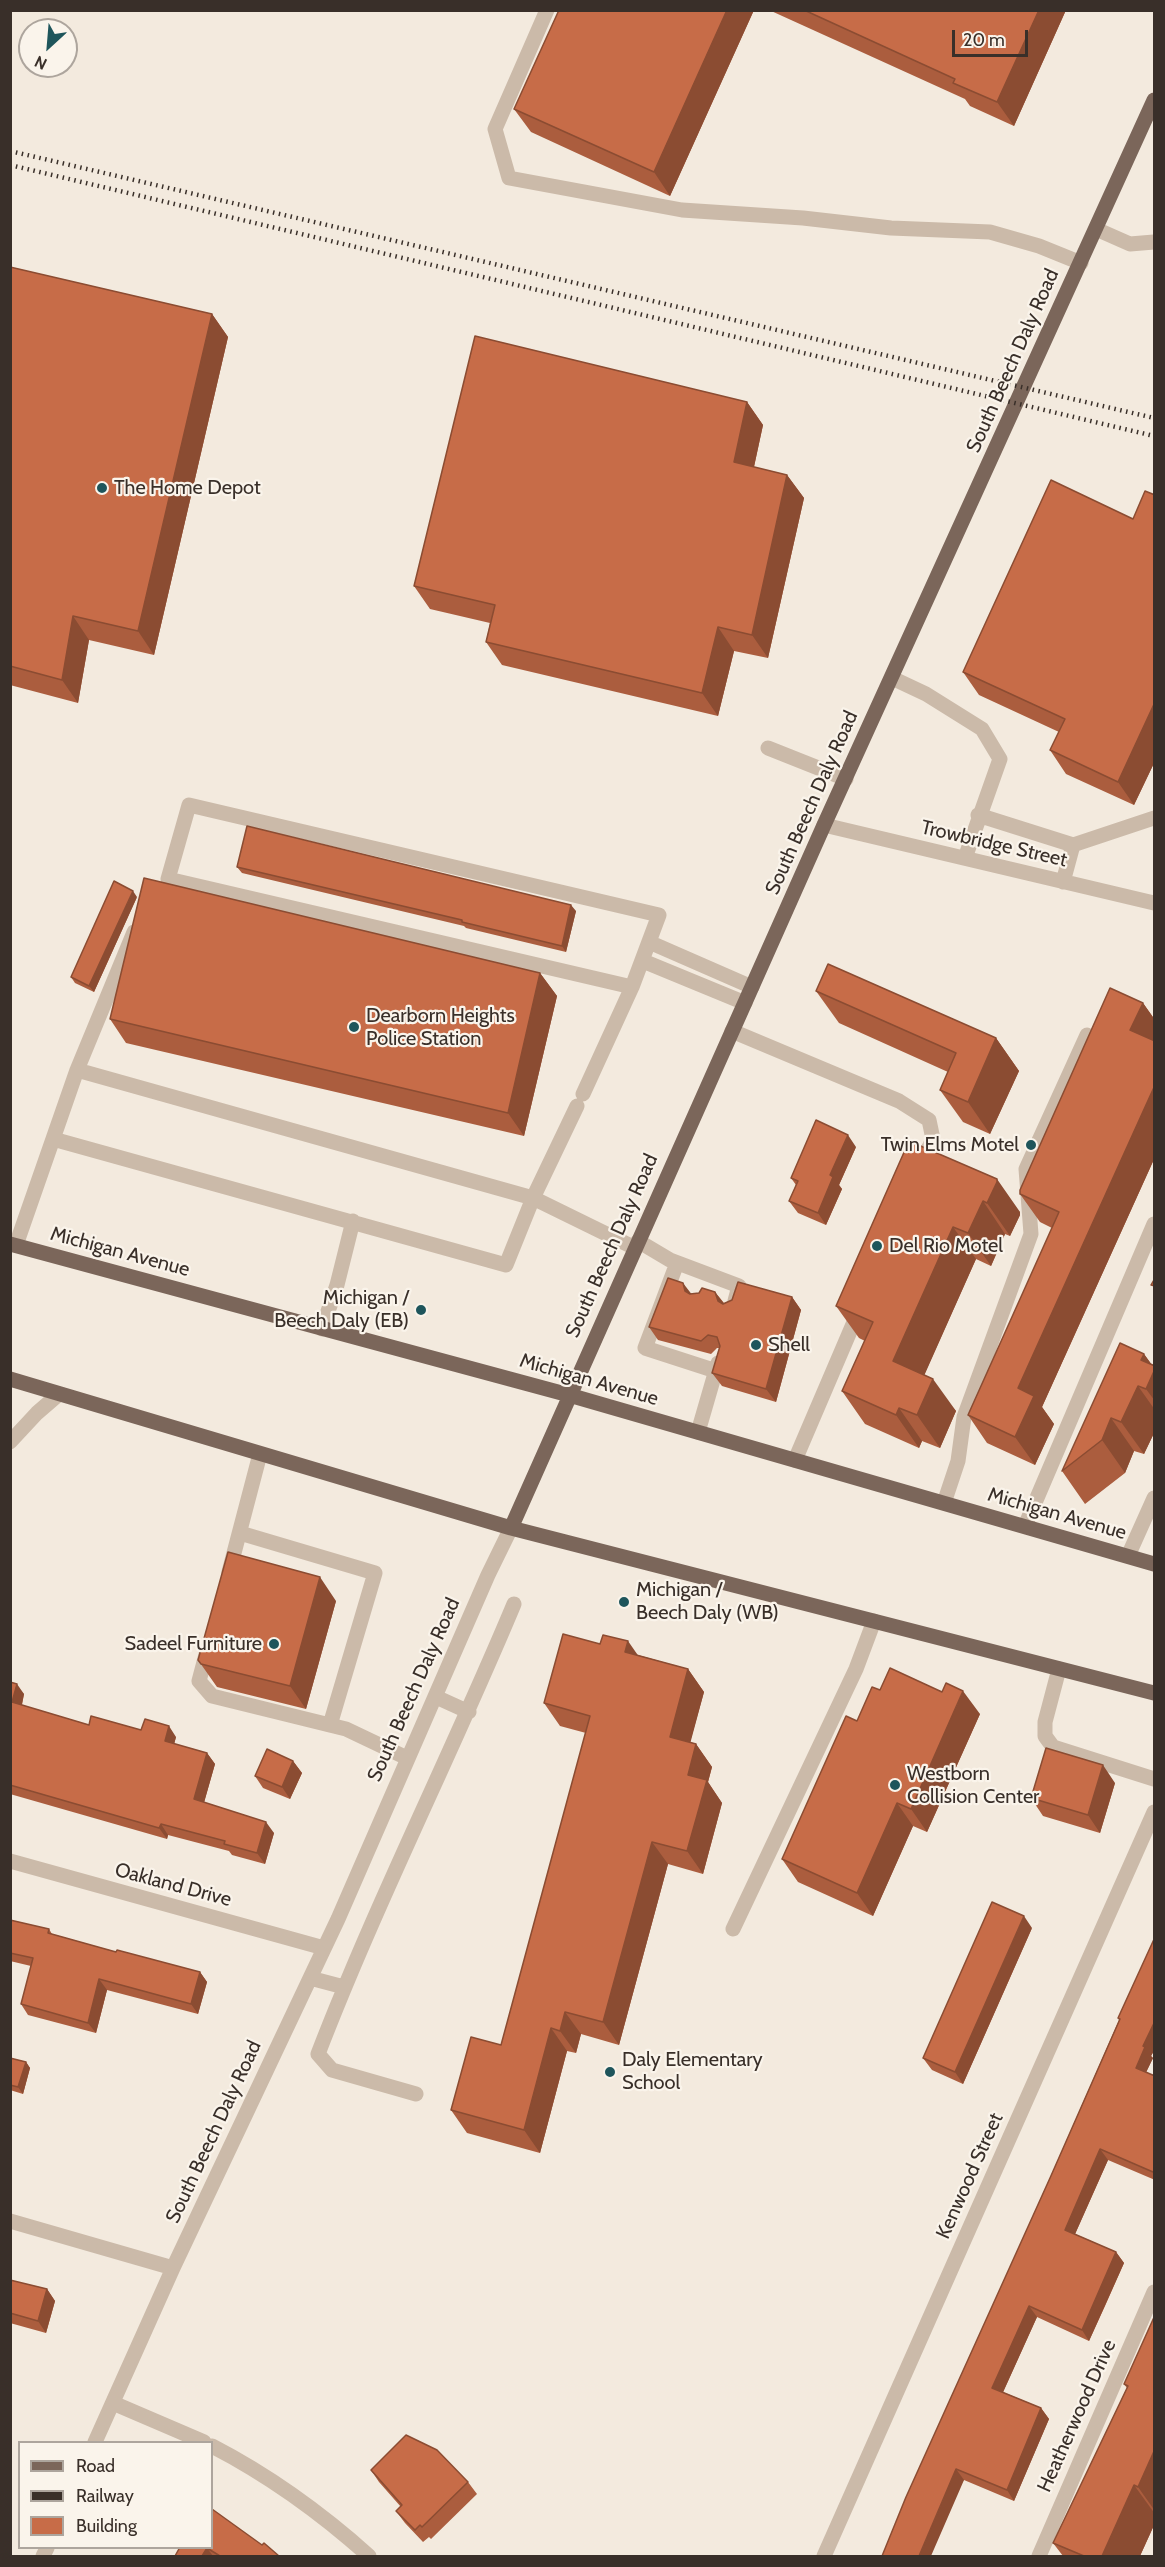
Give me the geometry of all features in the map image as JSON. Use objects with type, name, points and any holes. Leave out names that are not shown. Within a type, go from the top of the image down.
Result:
[{"type":"main road","name":"South Beech Daly Road","points":[[511,1528],[824,825],[1155,100]]},
{"type":"main road","name":"Michigan Avenue","points":[[13,1245],[569,1395],[1155,1564]]},
{"type":"main road","points":[[10,1379],[511,1528],[1155,1693]]},
{"type":"street","points":[[547,10],[495,129],[509,178],[682,210],[803,218],[891,228],[990,232],[1039,246],[1080,263]]},
{"type":"street","points":[[1096,230],[1130,244],[1155,242]]},
{"type":"street","points":[[892,678],[926,694],[982,729],[1000,759],[964,858]]},
{"type":"street","points":[[768,748],[846,779]]},
{"type":"street","points":[[53,1138],[506,1265],[533,1198],[632,987],[659,915],[189,805],[162,879],[632,987]]},
{"type":"street","points":[[978,816],[1073,845],[1155,818]]},
{"type":"street","name":"Trowbridge Street","points":[[824,825],[1155,903]]},
{"type":"street","points":[[1064,882],[1073,845]]},
{"type":"street","points":[[13,1245],[77,1070],[138,922]]},
{"type":"street","points":[[649,942],[752,987]]},
{"type":"street","points":[[643,961],[745,1003]]},
{"type":"street","points":[[732,1031],[898,1101],[929,1120],[933,1139],[914,1182]]},
{"type":"street","points":[[944,1503],[958,1461],[964,1417],[1031,1234],[1026,1169],[1087,1035]]},
{"type":"street","points":[[77,1070],[533,1198],[677,1263],[707,1282],[739,1286],[734,1307]]},
{"type":"street","points":[[322,1329],[337,1285],[353,1221]]},
{"type":"street","points":[[1025,1526],[1155,1224]]},
{"type":"street","points":[[677,1263],[645,1348],[689,1355],[718,1364],[698,1432]]},
{"type":"street","points":[[795,1460],[867,1291]]},
{"type":"street","points":[[10,1442],[37,1413],[59,1394]]},
{"type":"street","points":[[224,1590],[260,1454]]},
{"type":"street","points":[[1128,1556],[1155,1498]]},
{"type":"street","name":"South Beech Daly Road","points":[[95,2441],[173,2268],[324,1948],[488,1575],[511,1528]]},
{"type":"street","points":[[240,1533],[375,1573],[330,1725]]},
{"type":"street","points":[[416,2094],[332,2070],[318,2054],[344,1988],[469,1712],[514,1604]]},
{"type":"street","points":[[734,1929],[856,1669],[874,1621]]},
{"type":"street","points":[[211,1636],[199,1681],[212,1696],[346,1729],[407,1758]]},
{"type":"street","points":[[1059,1669],[1045,1722],[1045,1736],[1053,1747],[1155,1779]]},
{"type":"street","points":[[436,1696],[469,1712]]},
{"type":"street","name":"Kenwood Street","points":[[824,2556],[1155,1812]]},
{"type":"street","name":"Oakland Drive","points":[[10,1861],[324,1948]]},
{"type":"street","points":[[310,1978],[344,1988]]},
{"type":"street","points":[[10,2221],[173,2268]]},
{"type":"street","name":"Heatherwood Drive","points":[[1039,2556],[1155,2292]]},
{"type":"street","points":[[113,2403],[202,2441]]},
{"type":"street","points":[[213,2447],[273,2480],[328,2520],[369,2556]]},
{"type":"building","points":[[559,10],[727,10],[654,172],[514,109]]},
{"type":"building","points":[[804,10],[1039,10],[997,102],[953,83],[955,79]]},
{"type":"building","name":"The Home Depot","points":[[10,267],[212,314],[138,631],[73,616],[62,680],[10,666]]},
{"type":"building","points":[[475,336],[747,402],[734,462],[787,475],[752,635],[718,627],[702,693],[486,642],[495,605],[414,586]]},
{"type":"building","points":[[1051,480],[1133,519],[1145,491],[1155,495],[1155,702],[1118,782],[1050,750],[1065,719],[963,672]]},
{"type":"building","points":[[247,826],[571,905],[562,946],[237,867]]},
{"type":"building","points":[[144,878],[540,973],[508,1113],[110,1019]]},
{"type":"building","points":[[114,881],[133,891],[89,986],[71,977]]},
{"type":"building","points":[[828,964],[996,1038],[968,1102],[940,1090],[956,1053],[816,991]]},
{"type":"building","points":[[1110,988],[1143,1003],[1130,1030],[1155,1041],[1155,1085],[1018,1388],[1034,1396],[1015,1437],[968,1415],[1059,1212],[1020,1194],[1020,1190]]},
{"type":"building","points":[[816,1120],[848,1135],[830,1175],[833,1177],[818,1213],[789,1201],[798,1181],[791,1178]]},
{"type":"building","points":[[909,1141],[997,1179],[997,1182],[987,1203],[983,1201],[968,1233],[953,1227],[893,1361],[933,1379],[917,1415],[899,1408],[896,1415],[842,1391],[873,1322],[836,1306]]},
{"type":"building","points":[[668,1278],[683,1283],[685,1291],[690,1294],[699,1293],[702,1288],[715,1292],[718,1301],[723,1304],[732,1300],[738,1282],[792,1297],[766,1389],[712,1373],[720,1346],[717,1337],[708,1335],[701,1341],[649,1327]]},
{"type":"building","points":[[1120,1343],[1144,1354],[1141,1360],[1155,1366],[1146,1389],[1138,1386],[1121,1422],[1111,1418],[1102,1440],[1062,1471]]},
{"type":"building","name":"Sadeel Furniture","points":[[228,1552],[320,1577],[290,1686],[201,1664],[198,1660]]},
{"type":"building","points":[[563,1634],[600,1644],[603,1635],[628,1641],[625,1652],[688,1669],[670,1737],[696,1744],[688,1775],[707,1780],[687,1851],[652,1842],[603,2022],[565,2012],[560,2031],[551,2028],[524,2130],[451,2110],[471,2037],[501,2045],[590,1716],[544,1703]]},
{"type":"building","name":"Westborn Collision Center","points":[[890,1668],[942,1692],[946,1683],[963,1691],[911,1809],[897,1803],[857,1893],[782,1859],[846,1716],[857,1721],[872,1687],[880,1690]]},
{"type":"building","points":[[10,1682],[17,1684],[12,1702],[89,1725],[91,1716],[141,1730],[145,1719],[169,1726],[165,1741],[207,1753],[194,1799],[266,1822],[257,1853],[224,1844],[225,1841],[161,1824],[159,1828],[10,1785]]},
{"type":"building","points":[[1046,1748],[1103,1765],[1088,1815],[1031,1798]]},
{"type":"building","points":[[267,1749],[293,1761],[282,1787],[255,1776]]},
{"type":"building","points":[[992,1902],[1024,1916],[955,2072],[923,2058]]},
{"type":"building","points":[[10,1920],[49,1929],[48,1933],[116,1952],[117,1950],[200,1972],[191,2004],[99,1979],[88,2023],[21,2004],[33,1958],[10,1953]]},
{"type":"building","points":[[1155,1937],[1155,2021],[1136,2068],[1155,2076],[1155,2169],[1153,2172],[1100,2149],[1065,2230],[1116,2252],[1082,2330],[1029,2306],[992,2388],[1041,2408],[1007,2490],[956,2469],[919,2556],[882,2556],[906,2497],[1050,2178]]},
{"type":"building","points":[[10,2058],[26,2062],[18,2087],[10,2085]]},
{"type":"building","points":[[10,2280],[47,2289],[38,2321],[10,2313]]},
{"type":"building","points":[[1155,2315],[1155,2449],[1138,2487],[1134,2485],[1102,2556],[1084,2556],[1053,2543],[1128,2386],[1124,2384]]},
{"type":"building","points":[[406,2435],[437,2450],[468,2482],[422,2527],[420,2525],[415,2530],[396,2511],[402,2505],[371,2470]]},
{"type":"building","points":[[213,2510],[262,2545],[264,2543],[279,2556],[220,2556],[209,2549],[213,2549]]},
{"type":"building","points":[[179,2549],[206,2549],[202,2556],[175,2556]]},
{"type":"railway","points":[[10,151],[1154,418]]},
{"type":"railway","points":[[10,165],[1154,436]]},
{"type":"place","name":"The Home Depot","points":[[102,488]]},
{"type":"place","name":"Dearborn Heights Police Station","points":[[354,1027]]},
{"type":"place","name":"Twin Elms Motel","points":[[1031,1145]]},
{"type":"place","name":"Del Rio Motel","points":[[877,1246]]},
{"type":"place","name":"Michigan / Beech Daly (EB)","points":[[421,1310]]},
{"type":"place","name":"Shell","points":[[756,1345]]},
{"type":"place","name":"Michigan / Beech Daly (WB)","points":[[624,1602]]},
{"type":"place","name":"Sadeel Furniture","points":[[274,1644]]},
{"type":"place","name":"Westborn Collision Center","points":[[895,1785]]},
{"type":"place","name":"Daly Elementary School","points":[[610,2072]]}]
